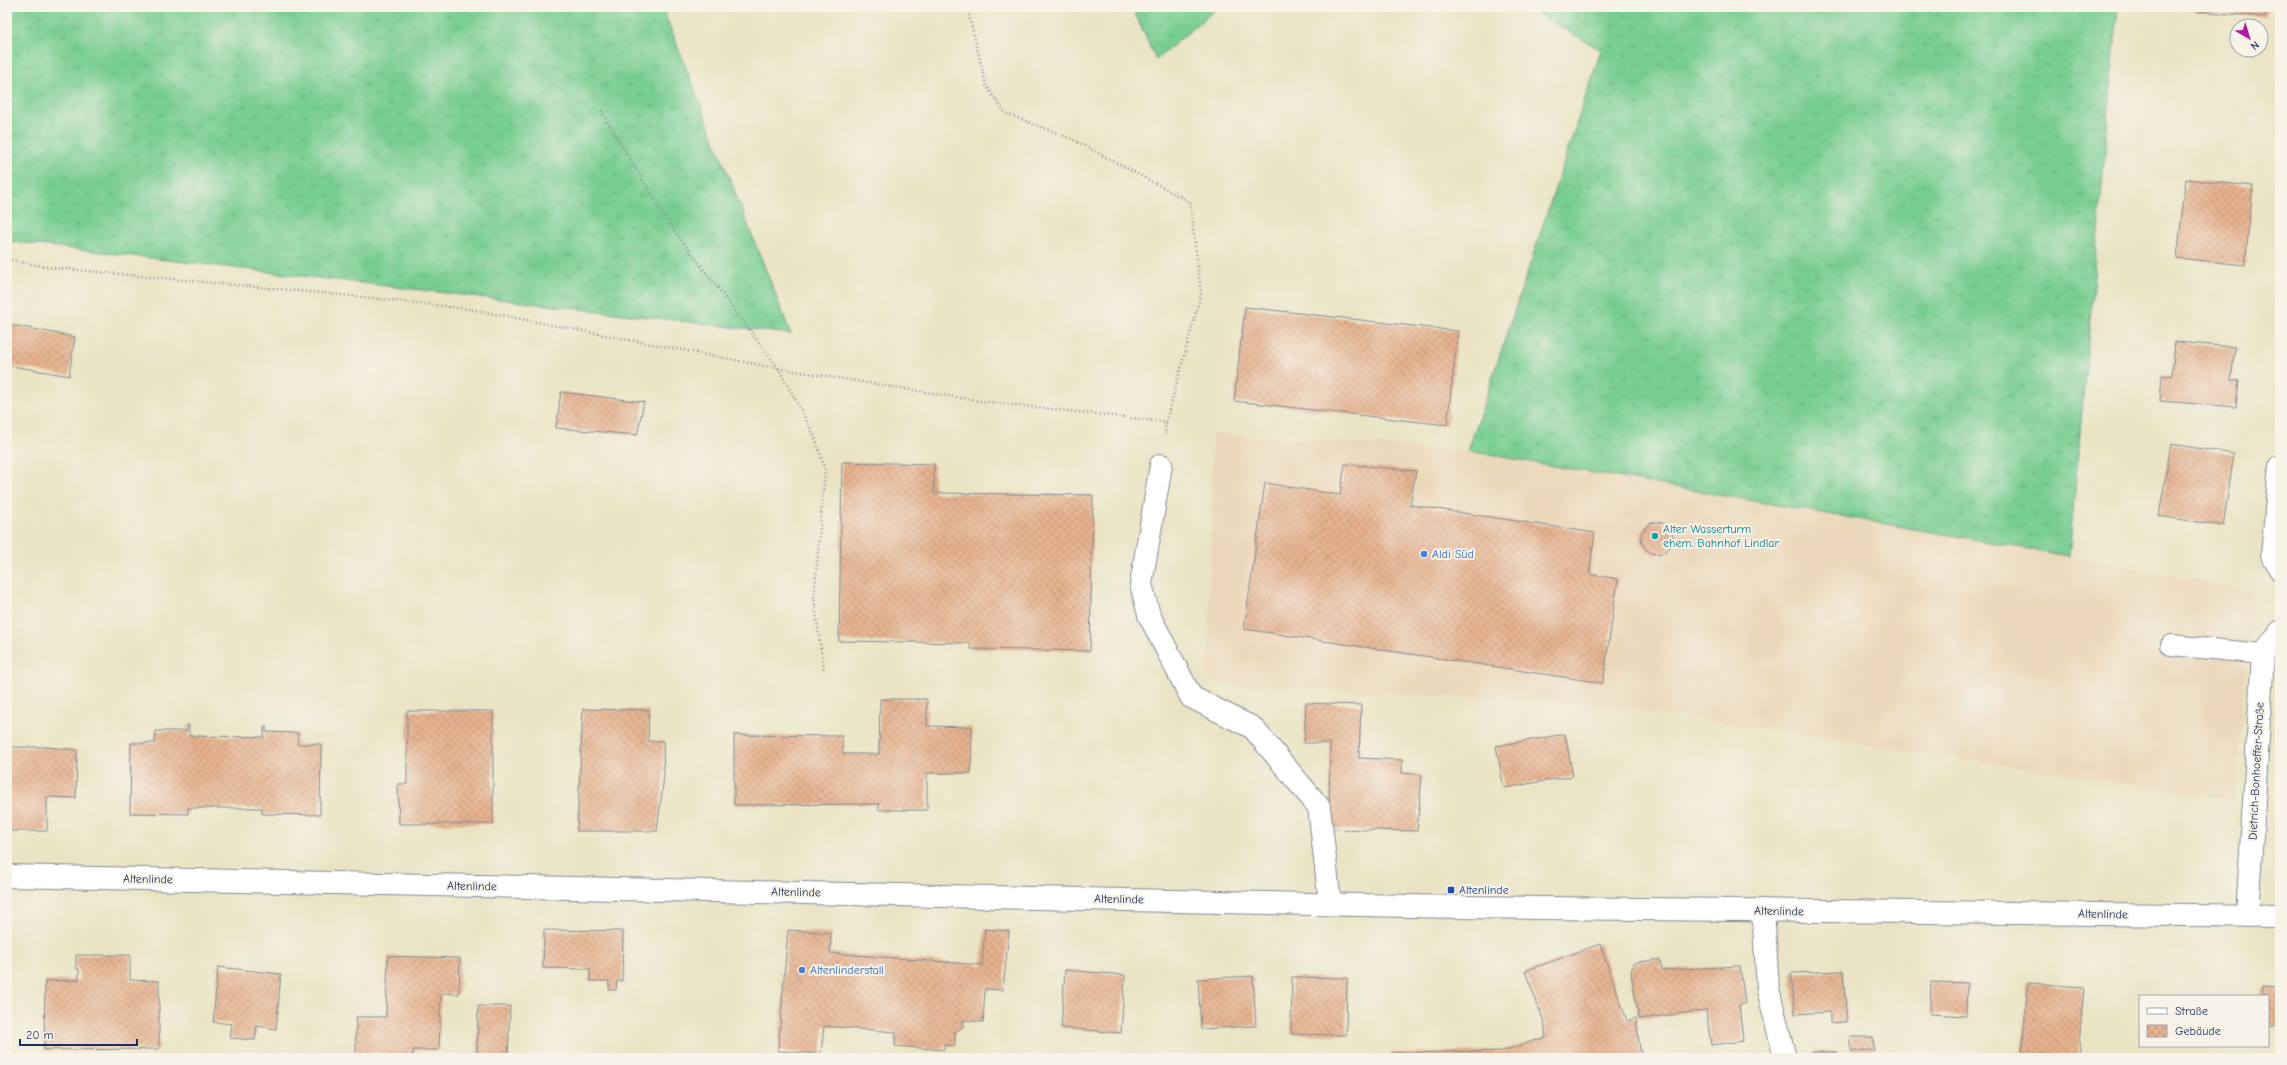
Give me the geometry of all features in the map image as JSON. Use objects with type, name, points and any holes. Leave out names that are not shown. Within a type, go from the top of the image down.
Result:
[{"type":"street","points":[[1161,465],[1141,584],[1150,614],[1191,697],[1253,728],[1319,807],[1330,903]]},
{"type":"street","points":[[2280,466],[2272,555],[2280,570]]},
{"type":"street","points":[[2263,654],[2280,632]]},
{"type":"street","name":"Dietrich-Bonhoeffer-Straße","points":[[2247,916],[2263,654]]},
{"type":"street","name":"Altenlinde","points":[[7,876],[1330,903],[1456,907],[2280,916]]},
{"type":"street","points":[[1763,910],[1768,989],[1784,1058]]},
{"type":"lane","points":[[2171,645],[2263,654]]},
{"type":"path","points":[[967,7],[986,85],[1005,113],[1072,138],[1190,202],[1201,294],[1166,422],[1161,465]]},
{"type":"path","points":[[601,111],[670,225],[779,369],[815,438],[825,470],[814,598],[824,671]]},
{"type":"path","points":[[7,259],[44,267],[362,297],[469,309],[779,369],[980,400],[1166,422]]},
{"type":"shaded area","points":[[1212,434],[1468,451],[2069,556],[2253,591],[2235,800],[1598,704],[1208,683]]},
{"type":"green space","points":[[7,7],[662,7],[791,334],[7,241]]},
{"type":"green space","points":[[1132,7],[1218,7],[1156,60]]},
{"type":"green space","points":[[1526,7],[2118,7],[2069,556],[1468,451],[1601,50]]},
{"type":"building","points":[[2197,7],[2268,7],[2265,17],[2196,11]]},
{"type":"building","points":[[2186,179],[2253,186],[2245,265],[2177,258]]},
{"type":"building","points":[[1245,307],[1458,331],[1447,425],[1234,401]]},
{"type":"building","points":[[7,324],[75,337],[69,376],[7,365]]},
{"type":"building","points":[[2175,342],[2235,347],[2231,380],[2239,381],[2236,407],[2160,401],[2162,375],[2172,376]]},
{"type":"building","points":[[561,392],[644,402],[637,435],[556,428]]},
{"type":"building","points":[[2171,444],[2234,454],[2223,526],[2159,516]]},
{"type":"building","points":[[842,462],[934,464],[934,493],[1093,495],[1090,651],[971,649],[970,643],[839,641]]},
{"type":"building","name":"Aldi Süd","points":[[1345,464],[1416,471],[1410,505],[1595,533],[1589,574],[1618,579],[1603,683],[1244,629],[1265,483],[1340,495]]},
{"type":"building","points":[[1657,522],[1668,527],[1673,538],[1668,549],[1657,554],[1646,549],[1641,538],[1646,527]]},
{"type":"building","points":[[880,699],[927,699],[927,726],[972,727],[971,773],[927,773],[927,810],[879,810],[879,804],[734,805],[734,735],[842,736],[843,754],[879,754]]},
{"type":"building","points":[[1306,703],[1361,705],[1359,758],[1402,760],[1402,773],[1422,775],[1417,831],[1329,829],[1330,743],[1304,743]]},
{"type":"building","points":[[583,709],[649,710],[648,741],[663,741],[664,776],[657,831],[577,831]]},
{"type":"building","points":[[407,711],[493,711],[493,824],[399,824],[398,784],[407,784]]},
{"type":"building","points":[[187,725],[189,725],[189,736],[264,737],[264,726],[266,726],[266,732],[298,733],[297,744],[321,744],[320,815],[262,814],[262,808],[188,808],[188,814],[130,813],[131,743],[155,743],[156,731],[187,731]]},
{"type":"building","points":[[1565,734],[1573,776],[1504,788],[1496,746]]},
{"type":"building","points":[[7,747],[47,747],[77,750],[76,798],[47,797],[47,831],[7,831]]},
{"type":"building","points":[[985,929],[1009,931],[1003,990],[985,989],[983,1022],[963,1020],[963,1027],[955,1032],[955,1046],[944,1045],[944,1050],[895,1046],[896,1032],[824,1026],[821,1054],[778,1051],[788,930],[831,933],[830,953],[982,965]]},
{"type":"building","points":[[544,930],[623,931],[622,981],[617,981],[616,990],[609,990],[609,981],[590,981],[590,969],[543,968]]},
{"type":"building","points":[[1600,944],[1627,1021],[1636,1018],[1641,1058],[1614,1056],[1607,1058],[1392,1058],[1391,1053],[1502,1051],[1546,1037],[1544,1022],[1525,971]]},
{"type":"building","points":[[76,955],[130,955],[130,980],[159,981],[159,1049],[44,1050],[45,981],[79,980],[79,969],[76,969]]},
{"type":"building","points":[[388,956],[460,958],[459,994],[441,993],[439,1050],[413,1050],[413,1058],[356,1058],[356,1017],[386,1017]]},
{"type":"building","points":[[1660,959],[1662,970],[1740,966],[1745,1004],[1739,1005],[1743,1041],[1711,1045],[1706,1010],[1639,1019],[1631,974],[1633,963]]},
{"type":"building","points":[[218,967],[281,974],[276,1029],[257,1026],[255,1040],[230,1038],[232,1024],[213,1022]]},
{"type":"building","points":[[1065,970],[1125,975],[1121,1033],[1061,1028]]},
{"type":"building","points":[[1843,971],[1847,1022],[1830,1023],[1830,1012],[1795,1014],[1791,973]]},
{"type":"building","points":[[1253,976],[1256,1026],[1201,1029],[1198,979]]},
{"type":"building","points":[[1292,977],[1347,978],[1346,1035],[1291,1034]]},
{"type":"building","points":[[1931,982],[1967,983],[1966,1016],[1930,1014]]},
{"type":"building","points":[[2028,983],[2084,987],[2078,1057],[2022,1053]]},
{"type":"building","points":[[2262,987],[2280,988],[2280,1026],[2269,1025],[2269,995],[2261,995]]},
{"type":"building","points":[[478,1006],[510,1006],[508,1058],[477,1058]]},
{"type":"building","points":[[1851,1037],[1873,1037],[1874,1050],[1851,1051]]},
{"type":"building","points":[[1813,1052],[1837,1052],[1837,1055],[1844,1056],[1844,1058],[1813,1058]]},
{"type":"place","name":"Alter Wasserturm ehem. Bahnhof Lindlar","points":[[1655,536]]},
{"type":"place","name":"Aldi Süd","points":[[1424,554]]},
{"type":"place","name":"Altenlinde","points":[[1451,890]]},
{"type":"place","name":"Altenlinderstall","points":[[802,970]]}]
